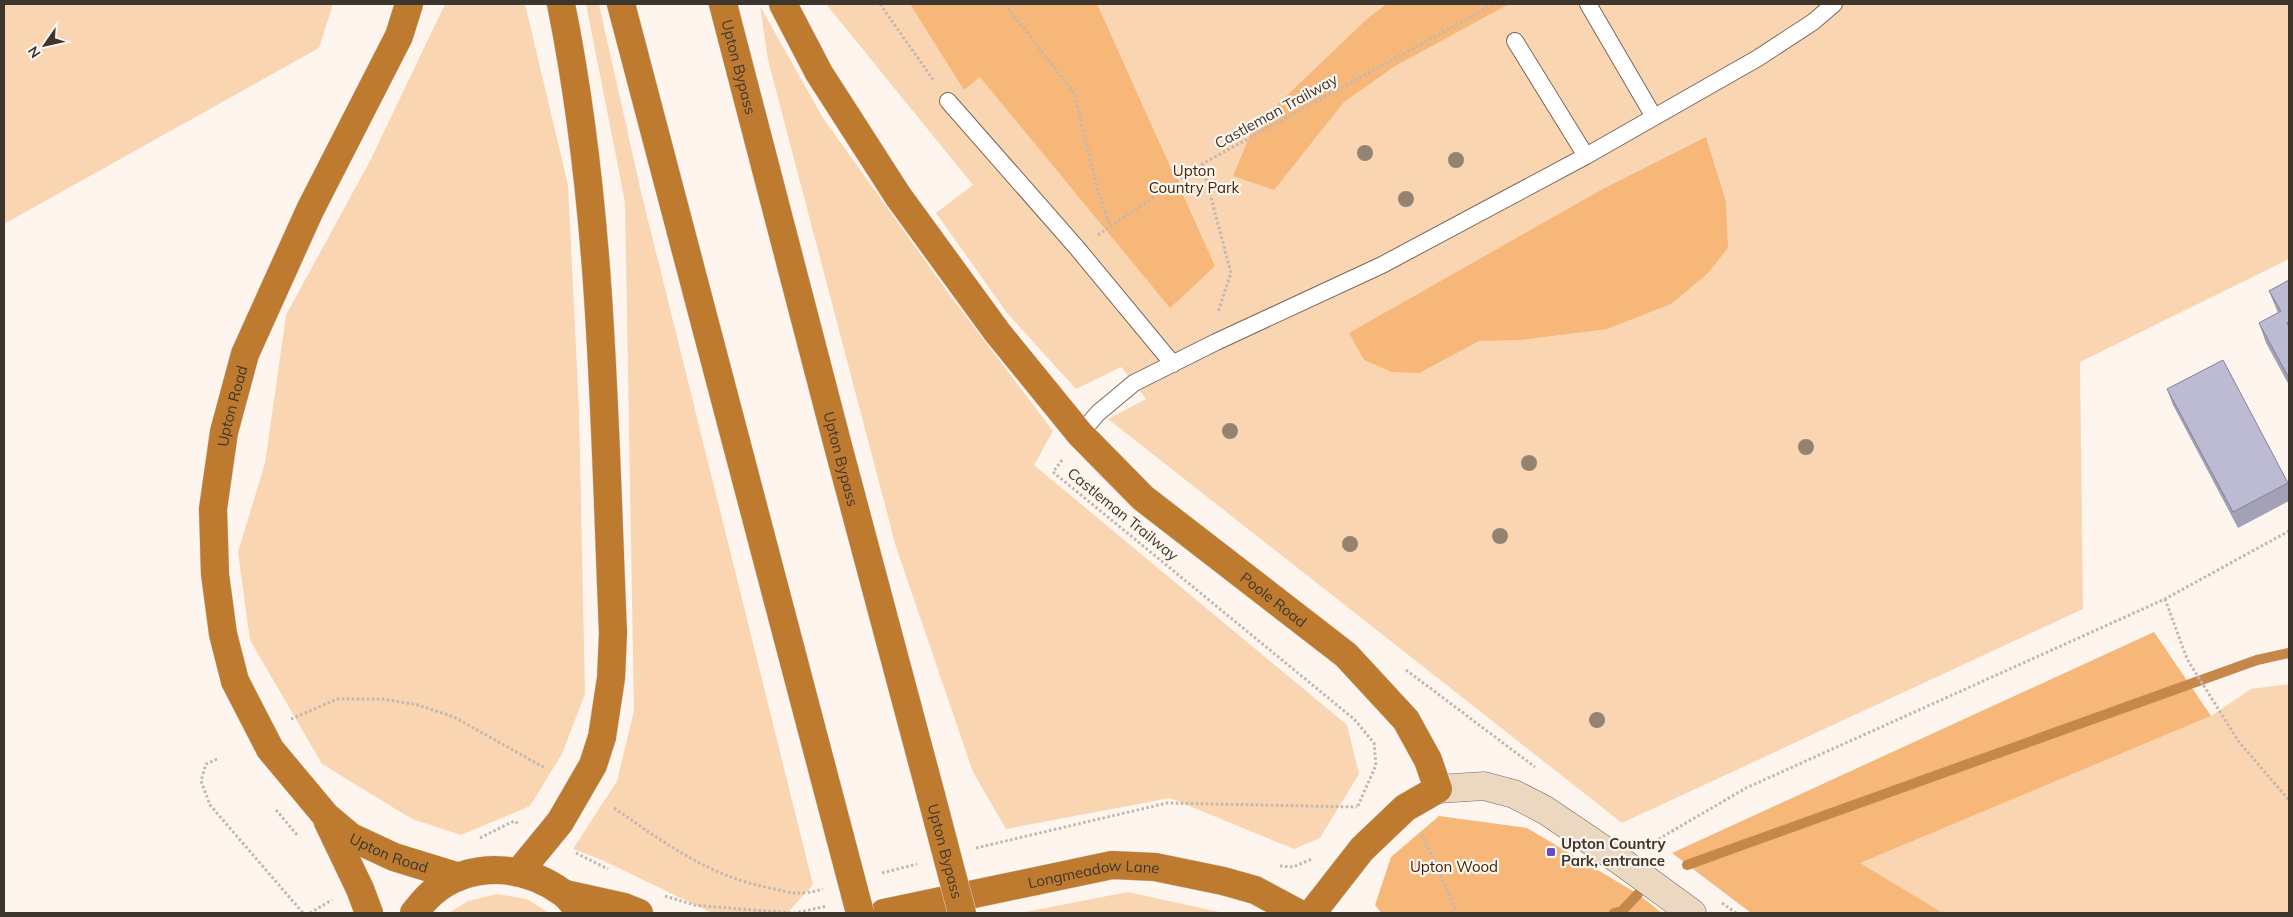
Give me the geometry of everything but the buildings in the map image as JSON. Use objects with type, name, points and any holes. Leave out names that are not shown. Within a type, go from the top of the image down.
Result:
[{"type":"highway","name":"Upton Road","points":[[409,4],[399,36],[310,210],[245,354],[224,432],[213,509],[215,574],[223,634],[235,681],[270,748],[326,816],[351,837],[394,857],[459,877]]},
{"type":"highway","points":[[519,872],[560,822],[593,765],[602,737],[611,678],[613,633],[598,283],[590,188],[561,4]]},
{"type":"highway","points":[[621,4],[860,913]]},
{"type":"highway","name":"Upton Bypass","points":[[723,4],[962,913]]},
{"type":"highway","name":"Poole Road","points":[[783,4],[820,73],[898,196],[997,332],[1080,434],[1143,498],[1346,655],[1406,720],[1428,760],[1438,789]]},
{"type":"highway","points":[[1312,913],[1362,849],[1405,808],[1438,789]]},
{"type":"highway","name":"Upton Road","points":[[326,816],[369,913]]},
{"type":"highway","name":"Longmeadow Lane","points":[[884,913],[1112,864],[1155,867],[1224,881],[1255,890],[1298,913]]},
{"type":"highway","points":[[414,913],[432,893],[459,877],[492,870],[519,872],[544,880],[573,904],[624,908],[639,913]]},
{"type":"main road","points":[[1438,789],[1484,786],[1514,794],[1545,810],[1622,862],[1692,913]]},
{"type":"lane","points":[[1588,4],[1654,117]]},
{"type":"lane","points":[[1080,434],[1098,413],[1134,383],[1216,342],[1382,265],[1586,156],[1758,58],[1813,22],[1834,4]]},
{"type":"lane","points":[[1515,40],[1586,156]]},
{"type":"lane","points":[[948,101],[1077,248],[1173,364]]},
{"type":"path","points":[[880,4],[948,101]]},
{"type":"path","points":[[1005,4],[1074,94],[1097,188],[1110,226]]},
{"type":"path","name":"Castleman Trailway","points":[[1077,248],[1202,164],[1494,4]]},
{"type":"path","points":[[1202,164],[1231,273],[1217,315],[1216,342]]},
{"type":"path","name":"Castleman Trailway","points":[[1080,434],[1053,472],[1354,718],[1374,743],[1376,765],[1357,807]]},
{"type":"path","points":[[1622,862],[1746,788],[2165,599],[2289,530]]},
{"type":"path","points":[[2165,599],[2187,659],[2215,700],[2239,742],[2289,800]]},
{"type":"path","points":[[291,719],[337,699],[383,699],[418,705],[454,717],[545,768]]},
{"type":"path","points":[[217,760],[206,764],[201,781],[210,806],[303,913]]},
{"type":"path","points":[[271,802],[303,843]]},
{"type":"path","points":[[1405,808],[1421,832],[1457,913]]},
{"type":"green space","points":[[4,4],[333,4],[319,48],[4,224]]},
{"type":"green space","points":[[445,4],[525,4],[568,185],[579,410],[585,694],[562,754],[530,806],[461,835],[412,819],[322,764],[250,640],[238,552],[265,463],[286,315],[370,161]]},
{"type":"green space","points":[[586,4],[599,4],[641,192],[813,885],[787,913],[712,913],[602,860],[573,849],[617,781],[634,711],[625,202]]},
{"type":"green space","name":"Upton Country Park","points":[[826,4],[2289,4],[2289,259],[2080,362],[2083,609],[1622,823],[1108,419],[1146,399],[1121,367],[1076,389],[1007,313],[936,213],[973,185]]},
{"type":"green space","points":[[910,4],[1097,4],[1215,266],[1170,308],[980,77],[964,90]]},
{"type":"green space","points":[[1387,4],[1509,4],[1395,66],[1344,102],[1274,190],[1233,176],[1253,128],[1369,17]]},
{"type":"green space","points":[[760,6],[823,118],[949,294],[1053,431],[1034,465],[1347,725],[1359,774],[1320,838],[1294,849],[1170,798],[1006,829],[973,772],[896,547],[768,60]]},
{"type":"green space","points":[[1706,137],[1726,202],[1728,248],[1707,274],[1671,304],[1607,329],[1521,340],[1479,341],[1419,373],[1392,372],[1364,360],[1349,333],[1601,190]]},
{"type":"green space","points":[[2154,632],[2211,716],[1860,863],[1943,913],[1751,913],[1672,853]]},
{"type":"green space","points":[[2289,684],[2289,913],[1943,913],[1859,863],[2211,716],[2251,689]]},
{"type":"green space","name":"Upton Wood","points":[[1439,816],[1527,828],[1638,894],[1662,913],[1381,913],[1375,905],[1391,857]]},
{"type":"green space","points":[[1128,892],[1224,913],[1020,913]]},
{"type":"green space","points":[[497,894],[527,899],[549,913],[449,913],[468,901]]},
{"type":"waterway","points":[[1687,865],[2257,660],[2289,653]]},
{"type":"waterway","points":[[1614,913],[1622,911],[1638,894]]},
{"type":"place","name":"Upton Country Park, entrance","points":[[1551,852]]}]
